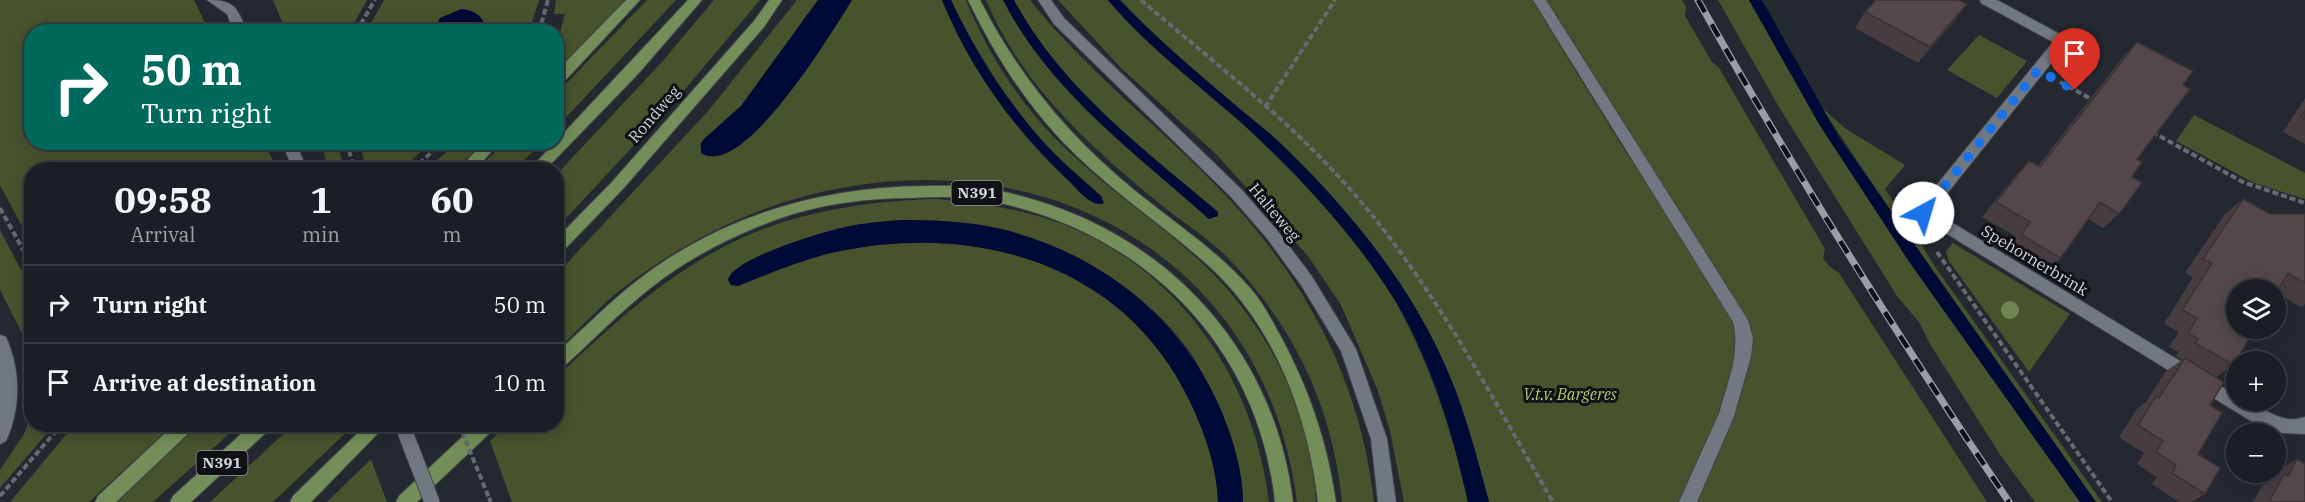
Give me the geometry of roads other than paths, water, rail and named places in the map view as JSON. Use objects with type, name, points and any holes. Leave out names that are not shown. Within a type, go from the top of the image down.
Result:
[{"type":"main road","points":[[564,73],[634,0]]},
{"type":"main road","points":[[564,141],[633,70],[696,0]]},
{"type":"main road","name":"Rondweg","points":[[564,241],[617,186],[759,24],[776,0]]},
{"type":"main road","points":[[974,0],[992,39],[1016,74],[1071,144],[1126,192],[1206,256],[1242,290],[1296,378],[1313,424],[1327,502]]},
{"type":"main road","points":[[473,162],[485,150]]},
{"type":"main road","points":[[544,162],[555,150]]},
{"type":"main road","name":"N391","points":[[564,356],[644,284],[673,263],[723,236],[775,214],[822,201],[863,194],[908,190],[981,193],[1037,206],[1108,236],[1147,262],[1187,294],[1220,333],[1246,374],[1267,426],[1282,478],[1284,502]]},
{"type":"main road","points":[[104,502],[178,432]]},
{"type":"main road","name":"N391","points":[[179,502],[255,432]]},
{"type":"main road","points":[[299,502],[371,432]]},
{"type":"main road","points":[[405,502],[479,432]]},
{"type":"street","points":[[213,0],[234,6],[239,24]]},
{"type":"street","name":"Halteweg","points":[[1044,0],[1059,21],[1236,193],[1271,233],[1306,280],[1348,349],[1379,439],[1387,502]]},
{"type":"street","points":[[1539,0],[1740,320],[1745,338],[1743,357],[1727,414],[1688,502]]},
{"type":"street","name":"Spehornerbrink","points":[[1986,0],[2062,40],[1923,213],[2257,416],[2282,426],[2303,427],[2305,424]]},
{"type":"street","points":[[0,342],[6,355],[10,392],[6,423],[0,436]]},
{"type":"street","points":[[405,432],[432,502]]},
{"type":"water","points":[[818,0],[852,0],[786,98],[740,145],[719,155],[701,153],[701,144],[704,139],[741,106]]},
{"type":"water","points":[[942,0],[951,0],[993,77],[1033,130],[1053,153],[1101,196],[1104,203],[1090,201],[1082,194],[1013,121],[981,75]]},
{"type":"water","points":[[1003,0],[1014,0],[1033,32],[1080,89],[1134,141],[1218,212],[1218,216],[1209,219],[1123,145],[1069,92],[1022,33]]},
{"type":"water","points":[[1108,0],[1120,0],[1176,54],[1279,142],[1353,220],[1397,278],[1433,340],[1466,420],[1489,502],[1468,502],[1448,425],[1431,374],[1396,302],[1363,254],[1286,166],[1245,126],[1156,50]]},
{"type":"water","points":[[1749,0],[1762,0],[1839,137],[2096,502],[2080,502],[1910,263],[1819,124]]},
{"type":"water","points":[[461,9],[478,15],[484,24],[437,24],[440,18]]},
{"type":"water","points":[[901,220],[966,223],[1024,235],[1093,266],[1124,286],[1177,338],[1199,368],[1227,425],[1241,476],[1243,502],[1218,502],[1210,452],[1198,419],[1175,374],[1145,334],[1111,302],[1071,277],[1028,259],[983,248],[936,243],[888,244],[840,251],[801,262],[738,286],[731,285],[728,280],[745,263],[800,240],[845,227]]},
{"type":"railway","points":[[1698,0],[1848,254],[2009,502]]},
{"type":"park label","name":"V.t.v. Bargeres","points":[[1570,394]]}]
